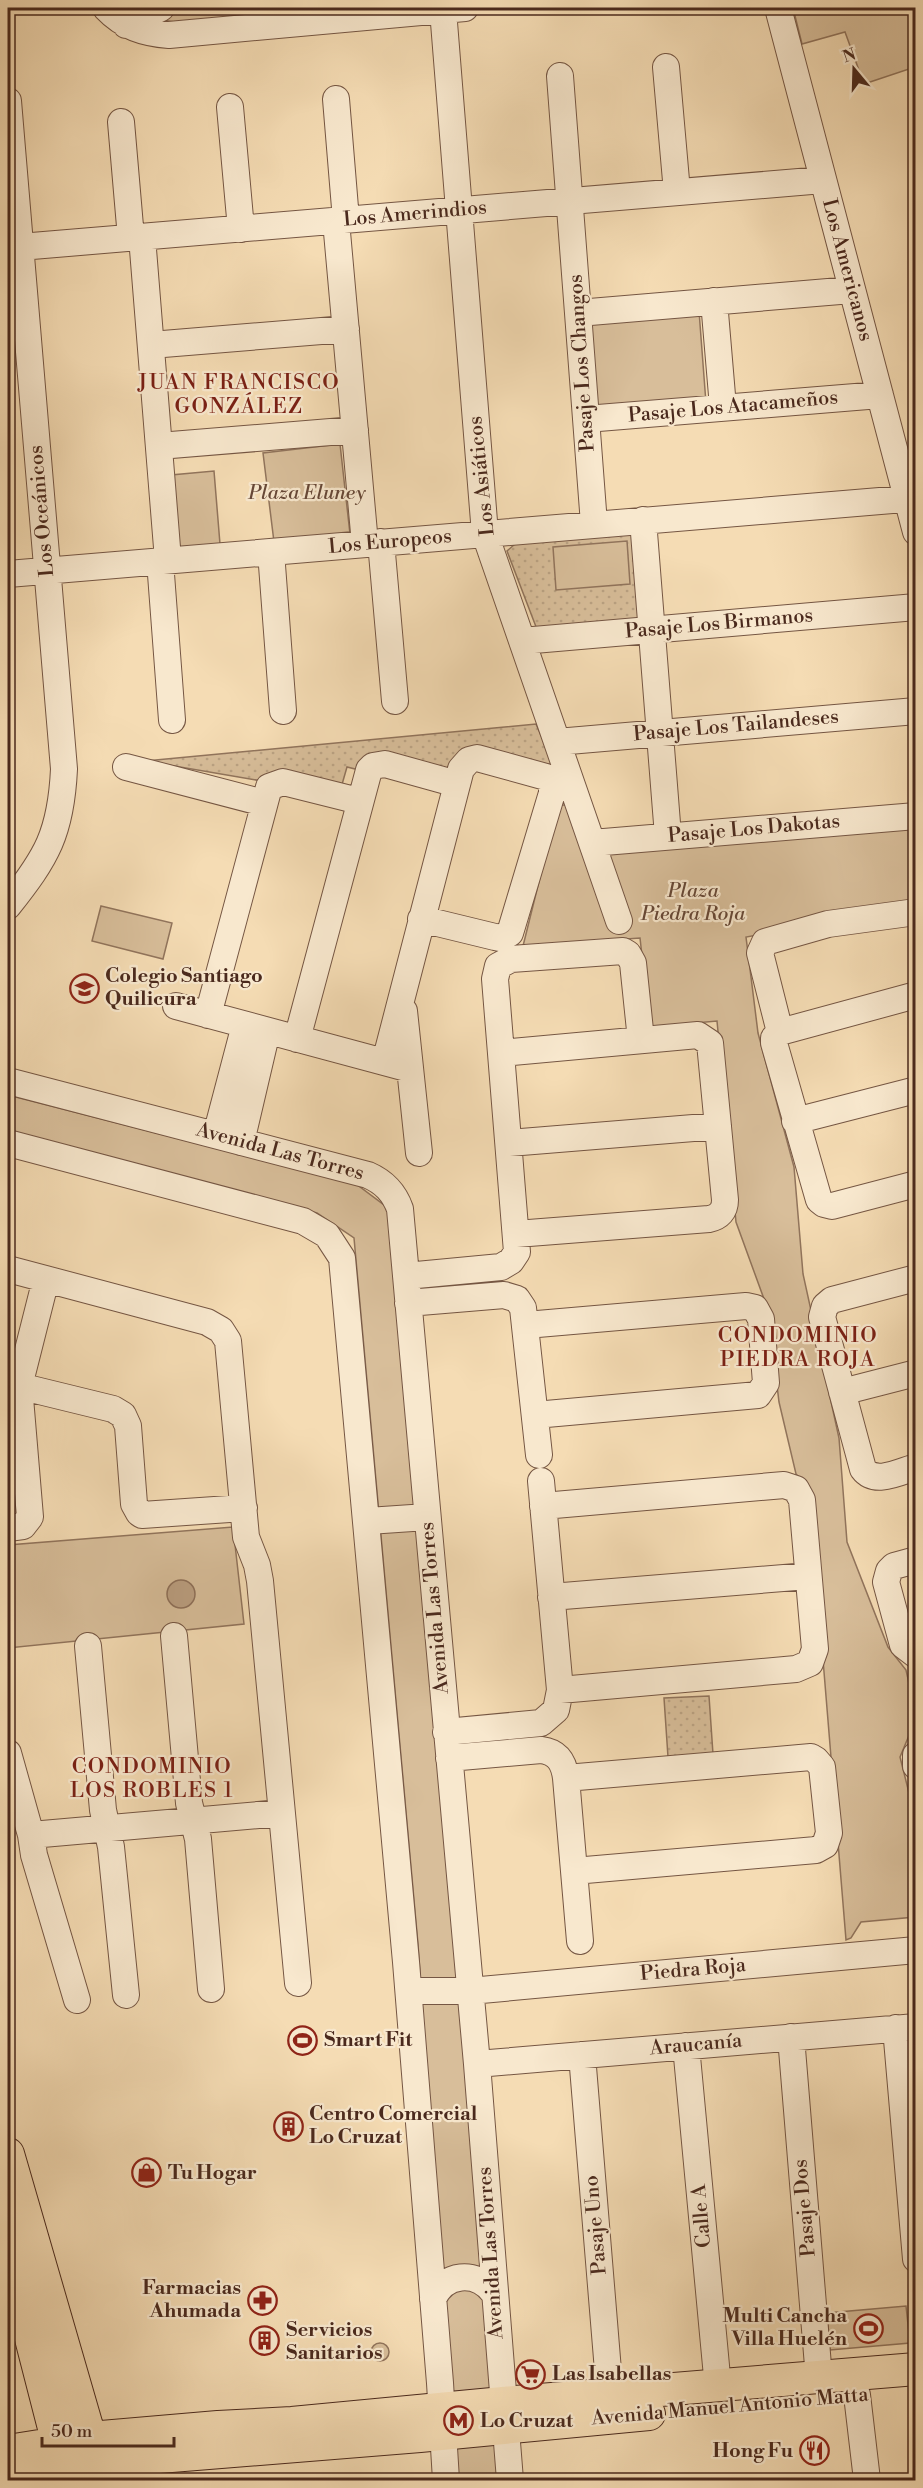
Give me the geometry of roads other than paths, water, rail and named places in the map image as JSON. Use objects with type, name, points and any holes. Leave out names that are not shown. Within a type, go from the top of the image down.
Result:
[{"type":"main road","points":[[8,2154],[94,2450]]},
{"type":"main road","points":[[8,2250],[19,2331],[61,2454]]},
{"type":"main road","name":"Avenida Manuel Antonio Matta","points":[[504,2415],[610,2395],[915,2369]]},
{"type":"main road","name":"Avenida Manuel Antonio Matta","points":[[8,2451],[61,2454],[218,2427],[303,2422],[442,2421],[504,2415],[857,2396],[915,2390]]},
{"type":"main road","name":"Avenida Manuel Antonio Matta","points":[[8,2472],[61,2454]]},
{"type":"street","points":[[106,8],[126,25],[169,35],[323,14],[454,9]]},
{"type":"street","points":[[126,25],[161,8]]},
{"type":"street","name":"Los Americanos","points":[[778,8],[880,394],[911,498],[915,532]]},
{"type":"street","name":"Los Asiáticos","points":[[454,9],[459,210],[485,534],[619,921]]},
{"type":"street","points":[[666,68],[677,192]]},
{"type":"street","name":"Pasaje Los Changos","points":[[560,76],[594,524]]},
{"type":"street","points":[[336,99],[346,329],[355,430],[395,701]]},
{"type":"street","name":"Los Oceánicos","points":[[8,101],[14,248],[47,570],[63,755],[61,808],[52,841],[8,906]]},
{"type":"street","points":[[230,107],[241,229]]},
{"type":"street","points":[[121,122],[151,345],[159,446],[172,720]]},
{"type":"street","name":"Los Amerindios","points":[[14,248],[824,180]]},
{"type":"street","points":[[578,313],[852,290]]},
{"type":"street","points":[[714,302],[723,407]]},
{"type":"street","points":[[151,345],[346,329]]},
{"type":"street","name":"Pasaje Los Atacameños","points":[[586,419],[880,394]]},
{"type":"street","points":[[159,446],[355,430]]},
{"type":"street","name":"Los Europeos","points":[[8,574],[911,498]]},
{"type":"street","points":[[643,520],[668,836]]},
{"type":"street","points":[[271,552],[283,711]]},
{"type":"street","name":"Pasaje Los Birmanos","points":[[522,641],[915,607]]},
{"type":"street","name":"Pasaje Los Tailandeses","points":[[557,742],[915,711]]},
{"type":"street","points":[[385,1062],[421,919],[464,764],[477,758],[541,775],[550,781],[553,789],[510,933],[500,938],[421,919]]},
{"type":"street","points":[[297,1039],[366,774],[373,766],[379,764],[457,784]]},
{"type":"street","points":[[126,767],[264,803]]},
{"type":"street","points":[[208,1015],[269,788],[283,782],[359,801]]},
{"type":"street","name":"Pasaje Los Dakotas","points":[[592,843],[915,816]]},
{"type":"street","points":[[780,1032],[760,953],[765,942],[828,924],[915,912]]},
{"type":"street","points":[[406,1276],[501,1267],[514,1257],[518,1246],[495,974],[502,963],[512,959],[618,950],[628,954],[633,963],[641,1040]]},
{"type":"street","points":[[402,993],[419,1153]]},
{"type":"street","points":[[915,996],[780,1032],[774,1038],[816,1195],[824,1204],[832,1206],[915,1184]]},
{"type":"street","points":[[176,1006],[410,1070]]},
{"type":"street","points":[[216,1135],[256,1028]]},
{"type":"street","points":[[241,1142],[256,1028]]},
{"type":"street","points":[[501,1053],[698,1035],[708,1039],[712,1050],[725,1205],[718,1216],[709,1219],[516,1234]]},
{"type":"street","name":"Avenida Las Torres","points":[[8,1081],[368,1175],[384,1184],[396,1199],[400,1209],[477,2064],[493,2292],[510,2481]]},
{"type":"street","points":[[795,1121],[915,1090]]},
{"type":"street","points":[[508,1143],[718,1126]]},
{"type":"street","points":[[8,1143],[303,1221],[327,1235],[338,1250],[345,1267],[409,1991],[446,2481]]},
{"type":"street","points":[[8,1269],[207,1322],[221,1330],[229,1347],[243,1508],[248,1544],[259,1573],[298,1983]]},
{"type":"street","points":[[915,1278],[837,1299],[825,1306],[822,1317],[865,1473],[878,1478],[915,1467]]},
{"type":"street","points":[[8,1528],[23,1526],[30,1517],[19,1386],[45,1279]]},
{"type":"street","points":[[408,1303],[508,1295],[521,1303],[539,1455]]},
{"type":"street","points":[[525,1325],[746,1306],[756,1308],[761,1319],[766,1383],[762,1392],[753,1397],[535,1415]]},
{"type":"street","points":[[842,1392],[915,1372]]},
{"type":"street","points":[[19,1386],[113,1409],[123,1415],[128,1426],[134,1504],[138,1513],[147,1516],[243,1508]]},
{"type":"street","points":[[447,1732],[541,1723],[556,1710],[560,1690],[542,1494],[791,1485],[801,1496],[815,1649],[813,1659],[806,1666],[796,1669],[560,1690]]},
{"type":"street","points":[[368,1521],[427,1517]]},
{"type":"street","points":[[915,1560],[894,1566],[889,1571],[886,1582],[903,1645],[915,1655]]},
{"type":"street","points":[[552,1597],[808,1575]]},
{"type":"street","points":[[174,1636],[189,1803],[198,1839],[211,1989]]},
{"type":"street","points":[[88,1646],[103,1810],[111,1847],[126,1995]]},
{"type":"street","points":[[449,1758],[546,1750],[561,1760],[566,1778],[580,1941]]},
{"type":"street","points":[[8,1754],[31,1835],[34,1855],[76,2000]]},
{"type":"street","points":[[915,1755],[915,1766]]},
{"type":"street","points":[[566,1778],[811,1758],[822,1767],[829,1833],[825,1845],[816,1850],[574,1871]]},
{"type":"street","points":[[31,1835],[281,1814]]},
{"type":"street","name":"Piedra Roja","points":[[409,1991],[470,1991],[915,1950]]},
{"type":"street","points":[[906,2027],[915,2259]]},
{"type":"street","name":"Araucanía","points":[[477,2064],[906,2027]]},
{"type":"street","name":"Pasaje Dos","points":[[791,2037],[819,2378]]},
{"type":"street","name":"Calle A","points":[[686,2046],[718,2386]]},
{"type":"street","name":"Pasaje Uno","points":[[582,2055],[610,2395]]},
{"type":"street","points":[[434,2299],[442,2285],[463,2277],[483,2281],[493,2292]]},
{"type":"street","points":[[857,2396],[867,2481]]},
{"type":"place","name":"Colegio Santiago Quilicura","points":[[84,988]]},
{"type":"place","name":"Smart Fit","points":[[303,2040]]},
{"type":"place","name":"Centro Comercial Lo Cruzat","points":[[288,2126]]},
{"type":"place","name":"Tu Hogar","points":[[147,2173]]},
{"type":"place","name":"Farmacias Ahumada","points":[[262,2300]]},
{"type":"place","name":"Multi Cancha Villa Huelén","points":[[868,2328]]},
{"type":"place","name":"Servicios Sanitarios","points":[[265,2341]]},
{"type":"place","name":"Las Isabellas","points":[[531,2374]]},
{"type":"place","name":"Lo Cruzat","points":[[459,2421]]},
{"type":"place","name":"Hong Fu","points":[[814,2451]]},
{"type":"district","name":"JUAN FRANCISCO GONZÁLEZ","points":[[239,395]]},
{"type":"district","name":"CONDOMINIO PIEDRA ROJA","points":[[798,1348]]},
{"type":"district","name":"CONDOMINIO LOS ROBLES 1","points":[[152,1779]]},
{"type":"park label","name":"Plaza Eluney","points":[[307,493]]},
{"type":"park label","name":"Plaza Piedra Roja","points":[[693,902]]}]
